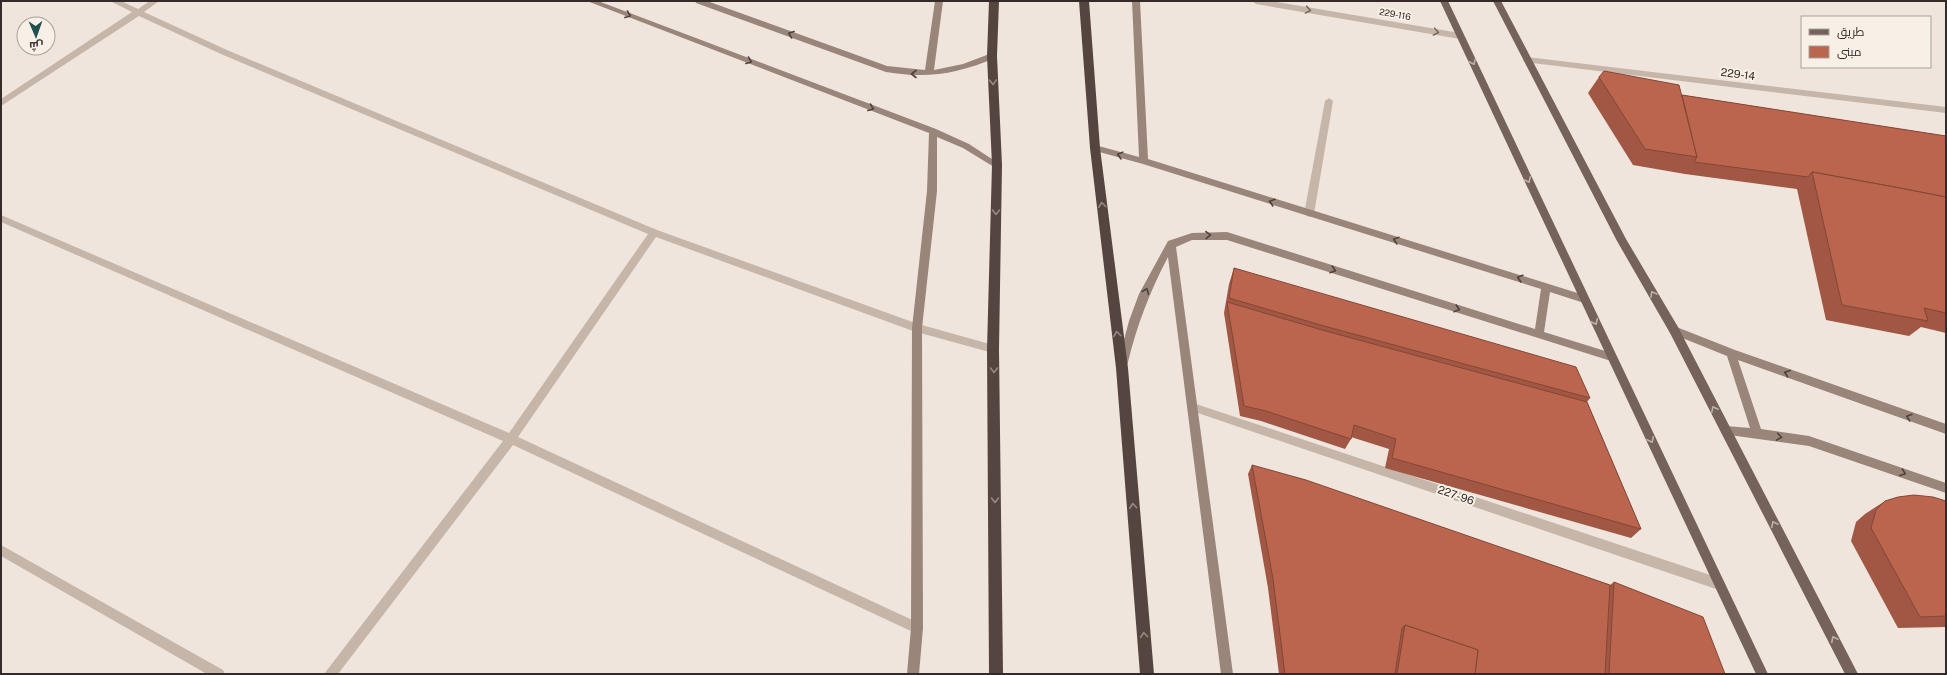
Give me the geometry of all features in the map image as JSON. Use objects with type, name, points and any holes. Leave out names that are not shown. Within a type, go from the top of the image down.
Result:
[{"type":"highway","points":[[994,1],[992,56],[997,165],[993,349],[996,674]]},
{"type":"highway","points":[[1084,1],[1095,148],[1122,368],[1147,674]]},
{"type":"main road","points":[[591,1],[933,131],[966,146],[997,165]]},
{"type":"main road","points":[[699,1],[886,69],[908,74],[929,74],[959,69],[992,56]]},
{"type":"main road","points":[[929,74],[939,1]]},
{"type":"main road","points":[[1136,1],[1144,162]]},
{"type":"main road","points":[[1444,1],[1762,674]]},
{"type":"main road","points":[[1497,1],[1622,241],[1674,330],[1852,674]]},
{"type":"main road","points":[[913,674],[917,628],[917,328],[932,191],[933,131]]},
{"type":"main road","points":[[1095,148],[1546,286],[1584,299]]},
{"type":"main road","points":[[1122,368],[1128,341],[1141,302],[1158,266],[1171,244],[1183,239],[1197,236],[1227,236],[1611,357]]},
{"type":"main road","points":[[1171,244],[1227,674]]},
{"type":"main road","points":[[1540,335],[1546,286]]},
{"type":"main road","points":[[1674,330],[1732,353],[1946,429]]},
{"type":"main road","points":[[1732,353],[1757,433]]},
{"type":"main road","points":[[1726,431],[1757,433],[1810,442],[1946,488]]},
{"type":"street","points":[[114,1],[224,52],[654,233],[917,328],[993,349]]},
{"type":"street","points":[[1,103],[155,1]]},
{"type":"street","name":"229-116","points":[[1256,1],[1460,36]]},
{"type":"street","name":"229-14","points":[[1527,60],[1946,110]]},
{"type":"street","points":[[1309,214],[1329,101]]},
{"type":"street","points":[[1,218],[512,438],[917,628]]},
{"type":"street","points":[[330,674],[512,438],[654,233]]},
{"type":"street","name":"227-96","points":[[1193,407],[1719,584]]},
{"type":"street","points":[[1,550],[219,674]]},
{"type":"building","points":[[1604,71],[1679,85],[1697,157],[1645,149],[1599,77]]},
{"type":"building","points":[[1682,95],[1946,136],[1946,197],[1812,172],[1808,177],[1694,162],[1697,157]]},
{"type":"building","points":[[1812,172],[1946,197],[1946,313],[1924,308],[1928,321],[1842,305]]},
{"type":"building","points":[[1234,268],[1576,367],[1590,398],[1324,326],[1229,298]]},
{"type":"building","points":[[1227,302],[1322,330],[1587,402],[1641,529],[1392,458],[1396,439],[1354,425],[1351,439],[1266,411],[1244,406]]},
{"type":"building","points":[[1252,465],[1306,480],[1610,585],[1605,674],[1475,674],[1478,650],[1405,625],[1402,628],[1395,674],[1285,674],[1273,579]]},
{"type":"building","points":[[1914,495],[1933,497],[1946,501],[1946,616],[1920,617],[1871,528],[1876,510],[1885,501],[1898,497]]},
{"type":"building","points":[[1614,582],[1703,617],[1725,674],[1609,674]]},
{"type":"building","points":[[1405,625],[1478,650],[1475,674],[1397,674]]}]
